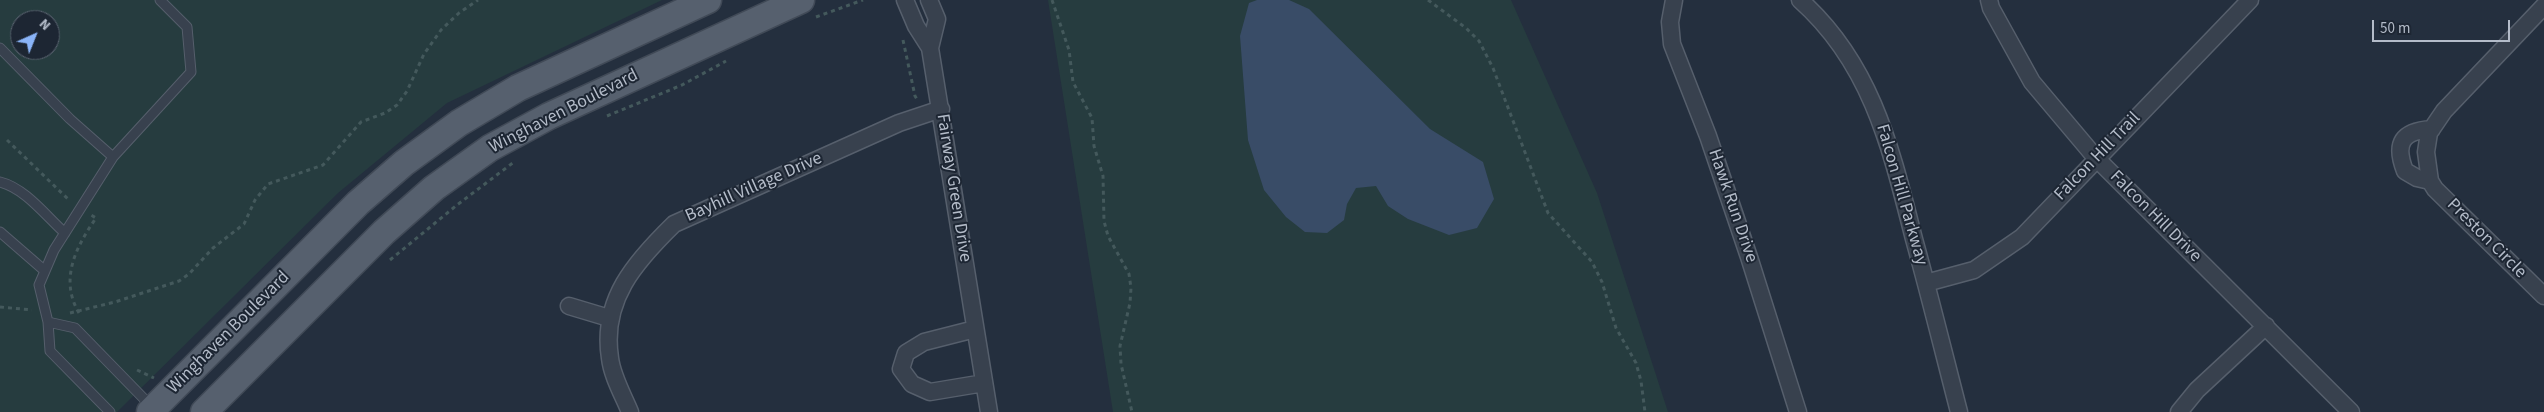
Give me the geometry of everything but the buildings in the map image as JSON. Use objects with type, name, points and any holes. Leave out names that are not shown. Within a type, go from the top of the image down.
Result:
[{"type":"main road","name":"Winghaven Boulevard","points":[[151,407],[351,210],[404,162],[459,123],[518,88],[708,0]]},
{"type":"main road","name":"Winghaven Boulevard","points":[[204,412],[384,232],[434,188],[490,148],[564,108],[805,10]]},
{"type":"street","name":"Fairway Green Drive","points":[[905,0],[916,26],[930,48]]},
{"type":"street","name":"Fairway Green Drive","points":[[930,0],[937,20],[930,48],[934,112],[989,412]]},
{"type":"street","name":"Hawk Run Drive","points":[[1674,0],[1670,22],[1672,44],[1708,136],[1798,412]]},
{"type":"street","name":"Falcon Hill Parkway","points":[[1800,0],[1832,32],[1847,53],[1876,107],[1894,164],[1959,412]]},
{"type":"street","name":"Falcon Hill Drive","points":[[1989,0],[1991,8],[2032,82],[2096,158],[2351,412]]},
{"type":"street","name":"Falcon Hill Trail","points":[[1926,283],[1974,270],[2022,237],[2250,0]]},
{"type":"street","points":[[2430,181],[2426,152],[2432,129],[2444,111],[2544,6]]},
{"type":"street","name":"Bayhill Village Drive","points":[[630,412],[610,360],[609,318],[622,286],[647,250],[674,224],[899,123],[934,112]]},
{"type":"street","name":"Preston Circle","points":[[2432,129],[2413,130],[2404,140],[2399,156],[2405,171],[2417,178],[2430,181],[2435,189],[2544,296]]},
{"type":"street","points":[[568,306],[609,318]]},
{"type":"street","points":[[2179,412],[2197,390],[2266,326]]},
{"type":"street","points":[[975,329],[924,342],[906,353],[901,369],[912,384],[930,392],[984,383]]},
{"type":"lane","points":[[110,412],[50,351],[48,322],[39,285],[65,233],[113,157],[191,72],[187,27],[160,0]]},
{"type":"lane","points":[[0,48],[76,124],[113,157]]},
{"type":"lane","points":[[0,182],[9,184],[27,198],[65,233]]},
{"type":"lane","points":[[0,232],[45,271]]},
{"type":"lane","points":[[48,322],[75,328],[151,407]]},
{"type":"path","points":[[0,307],[78,312],[164,286],[189,274],[213,248],[244,224],[255,200],[268,184],[323,165],[361,122],[385,113],[397,105],[407,91],[424,54],[441,30],[459,13],[478,0]]},
{"type":"path","points":[[805,10],[863,0]]},
{"type":"path","points":[[1052,0],[1070,50],[1073,82],[1092,118],[1094,146],[1103,176],[1104,221],[1108,236],[1129,274],[1130,303],[1120,346],[1121,364],[1132,412]]},
{"type":"path","points":[[1428,0],[1466,28],[1479,41],[1493,68],[1548,213],[1559,228],[1592,262],[1602,282],[1616,328],[1636,363],[1641,381],[1645,412]]},
{"type":"path","points":[[901,33],[915,96],[934,112]]},
{"type":"path","points":[[600,118],[682,85],[730,59]]},
{"type":"path","points":[[7,140],[80,209],[96,218],[80,241],[70,268],[70,296],[81,316]]},
{"type":"path","points":[[384,265],[457,205],[522,157]]},
{"type":"path","points":[[134,368],[153,378],[157,384],[151,407]]},
{"type":"green space","points":[[0,0],[662,0],[447,103],[338,193],[117,412],[0,412]]},
{"type":"green space","points":[[1048,0],[1511,0],[1597,193],[1668,412],[1113,412]]},
{"type":"water","points":[[1257,0],[1289,0],[1309,9],[1430,129],[1483,162],[1494,199],[1477,228],[1449,235],[1408,219],[1388,206],[1376,186],[1356,188],[1347,204],[1344,220],[1327,233],[1305,232],[1286,217],[1264,190],[1248,140],[1240,36],[1249,3]]}]
